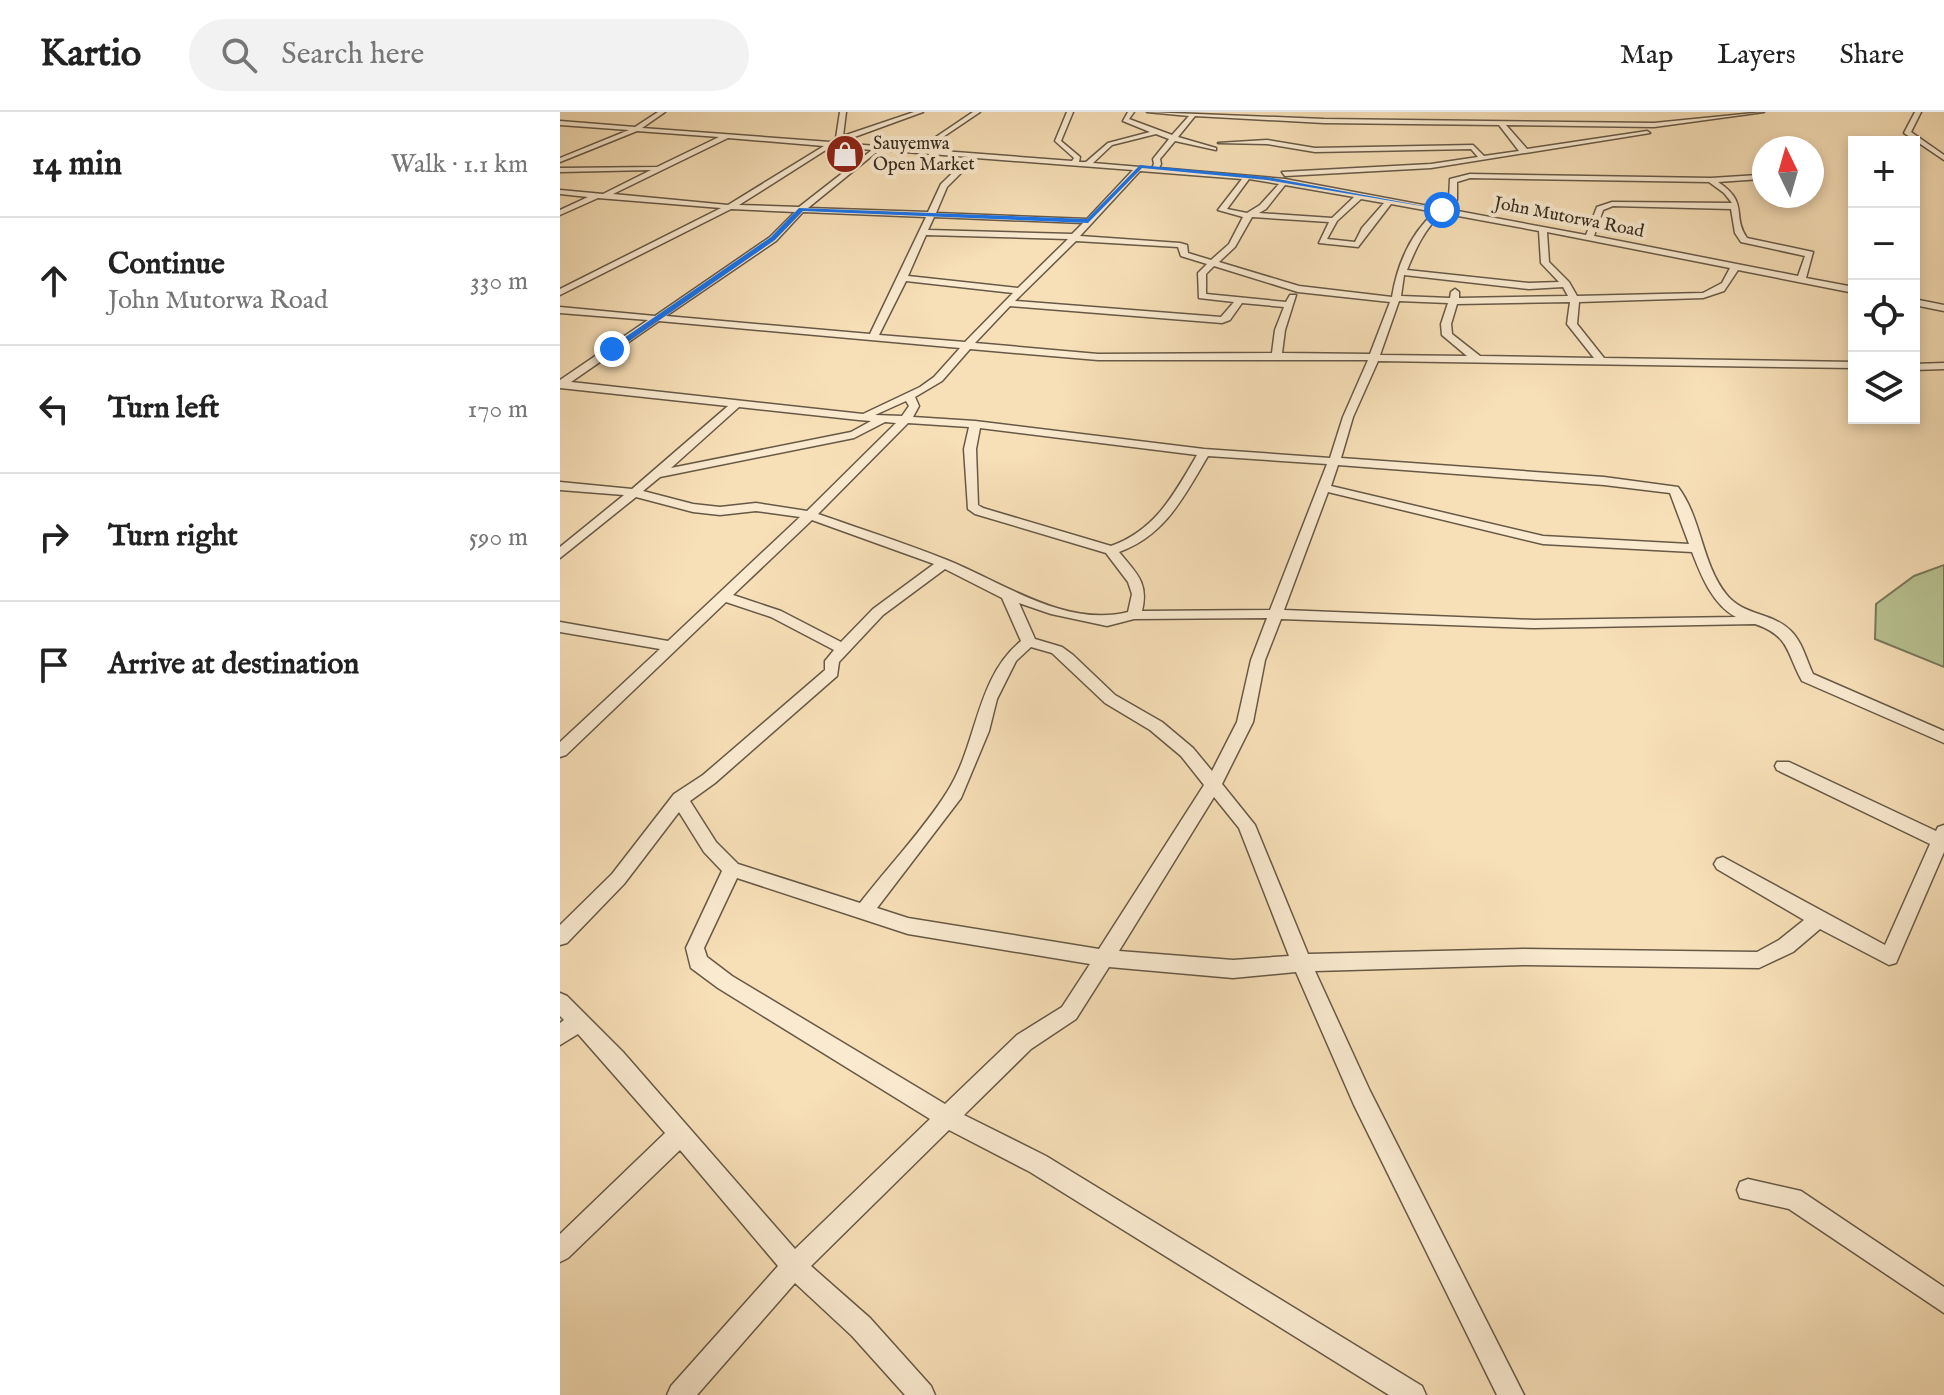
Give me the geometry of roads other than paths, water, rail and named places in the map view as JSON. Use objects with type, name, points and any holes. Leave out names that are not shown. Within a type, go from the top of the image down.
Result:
[{"type":"street","points":[[560,160],[640,128],[662,112]]},
{"type":"street","points":[[836,141],[843,112]]},
{"type":"street","points":[[560,292],[730,207],[836,141],[920,112]]},
{"type":"street","points":[[914,150],[977,112]]},
{"type":"street","points":[[1070,112],[1058,141],[1072,150],[1078,158],[1075,162]]},
{"type":"street","points":[[1131,112],[1125,120],[1214,149]]},
{"type":"street","points":[[1150,112],[1660,125],[1761,112]]},
{"type":"street","points":[[1694,112],[1710,118]]},
{"type":"street","points":[[1918,112],[1907,133],[1944,158]]},
{"type":"street","points":[[1155,168],[1158,164],[1156,159],[1193,115]]},
{"type":"street","points":[[1427,121],[1422,135],[1428,148]]},
{"type":"street","points":[[1500,122],[1521,149],[1527,152]]},
{"type":"street","name":"John Mutorwa Road","points":[[560,123],[836,141],[1248,176],[1390,200],[1848,289]]},
{"type":"street","points":[[1267,179],[1278,175],[1431,166],[1483,159],[1654,132],[1660,129],[1660,125]]},
{"type":"street","points":[[1089,163],[1114,142],[1158,132]]},
{"type":"street","points":[[560,213],[730,135]]},
{"type":"street","points":[[1197,158],[1223,141],[1264,142],[1315,150],[1473,147],[1483,159]]},
{"type":"street","points":[[560,385],[773,239],[802,209],[879,147]]},
{"type":"street","points":[[1428,148],[1424,156],[1431,166]]},
{"type":"street","points":[[873,337],[944,186],[975,155]]},
{"type":"street","points":[[1457,178],[1458,162]]},
{"type":"street","points":[[1175,169],[1184,164]]},
{"type":"street","points":[[859,417],[909,396],[938,379],[1140,167]]},
{"type":"street","points":[[560,170],[663,168]]},
{"type":"street","points":[[1248,176],[1222,210],[1251,215],[1334,220]]},
{"type":"street","points":[[680,1395],[794,1266],[1024,1042],[1069,1013],[1106,958],[1213,785],[1245,722],[1258,660],[1325,488],[1348,417],[1374,358],[1401,272],[1416,239],[1453,200],[1453,181],[1470,176],[1711,180],[1752,177]]},
{"type":"street","points":[[1711,180],[1727,191],[1736,203],[1739,233],[1744,240],[1810,254],[1801,279]]},
{"type":"street","points":[[1285,181],[1251,215],[1232,245],[1202,273],[1202,296],[1288,305]]},
{"type":"street","points":[[560,192],[730,207],[1088,221]]},
{"type":"street","points":[[1361,195],[1334,220],[1322,241],[1358,245],[1365,230],[1390,200]]},
{"type":"street","points":[[1589,238],[1600,209],[1612,204],[1735,207]]},
{"type":"street","points":[[1543,229],[1545,263],[1566,284],[1575,300],[1572,324],[1602,362]]},
{"type":"street","points":[[923,232],[1180,245],[1184,246],[1184,254],[1298,289],[1395,299],[1575,300],[1706,295],[1721,291],[1730,282],[1735,267]]},
{"type":"street","points":[[1401,272],[1529,286],[1566,284]]},
{"type":"street","points":[[902,278],[1020,291]]},
{"type":"street","points":[[1454,279],[1455,301],[1447,316],[1447,335],[1478,359]]},
{"type":"street","points":[[1277,356],[1280,330],[1288,305],[1298,289]]},
{"type":"street","points":[[1008,303],[1222,320],[1239,301]]},
{"type":"street","points":[[1920,303],[1944,308]]},
{"type":"street","points":[[560,310],[1120,358],[1277,356],[1602,362],[1764,361],[1848,365]]},
{"type":"street","points":[[1920,367],[1944,366]]},
{"type":"street","points":[[560,385],[859,417],[975,424],[1204,452],[1335,459],[1604,481],[1674,490],[1717,590],[1731,608],[1753,621]]},
{"type":"street","points":[[560,751],[725,597],[907,418],[914,406],[909,396]]},
{"type":"street","points":[[560,554],[738,402]]},
{"type":"street","points":[[657,474],[854,435],[884,418]]},
{"type":"street","points":[[975,424],[970,449],[972,506],[979,511],[1111,550],[1135,581],[1139,594],[1134,615]]},
{"type":"street","points":[[1111,550],[1146,537],[1159,524],[1204,452]]},
{"type":"street","points":[[560,486],[631,492],[693,508],[720,511],[756,507],[810,515],[944,563],[1008,595],[1051,610],[1107,622],[1134,615],[1277,614],[1534,624],[1753,621],[1777,627],[1788,636],[1807,677],[1944,737]]},
{"type":"street","points":[[1325,488],[1543,540],[1698,548]]},
{"type":"street","points":[[560,937],[618,879],[680,799],[709,779],[832,672],[832,661],[878,612],[944,563]]},
{"type":"street","points":[[1008,595],[1029,642],[1057,650],[1110,699],[1156,726],[1187,752],[1246,825],[1302,963],[1362,1098],[1511,1395]]},
{"type":"street","points":[[725,597],[776,614],[843,649]]},
{"type":"street","points":[[560,627],[672,646]]},
{"type":"street","points":[[864,911],[955,794],[981,731],[989,699],[1010,658],[1029,642]]},
{"type":"street","points":[[1723,864],[1889,957],[1943,839],[1783,766]]},
{"type":"street","points":[[680,799],[710,847],[732,869],[908,926],[1106,958],[1233,969],[1302,963],[1524,957],[1759,960],[1786,946],[1819,919]]},
{"type":"street","points":[[732,869],[695,948],[698,962],[725,982],[946,1117],[1038,1164],[1413,1395]]},
{"type":"street","points":[[560,1002],[616,1059],[794,1266],[861,1327],[922,1395]]},
{"type":"street","points":[[560,1036],[578,1021]]},
{"type":"street","points":[[560,1250],[679,1135]]},
{"type":"street","points":[[1748,1190],[1793,1199],[1905,1279],[1944,1301]]},
{"type":"place","name":"Sauyemwa Open Market","points":[[845,154]]}]
